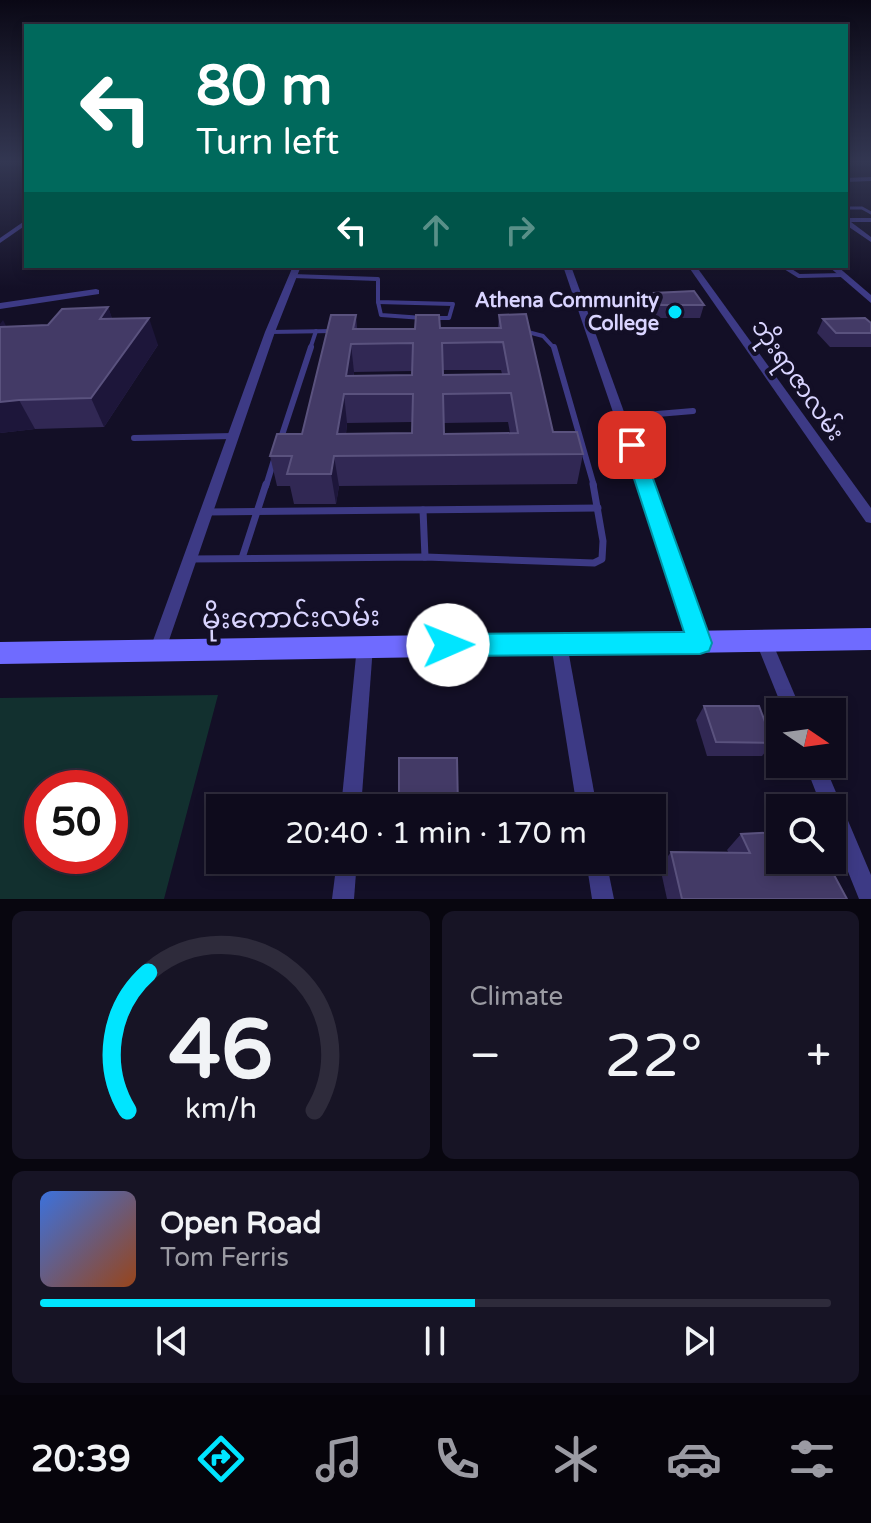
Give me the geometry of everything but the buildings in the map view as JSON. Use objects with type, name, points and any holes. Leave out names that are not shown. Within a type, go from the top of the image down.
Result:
[{"type":"main road","name":"မိုးကောင်းလမ်း","points":[[0,653],[871,639]]},
{"type":"street","points":[[848,221],[871,220]]},
{"type":"street","points":[[0,241],[24,223]]},
{"type":"street","points":[[848,223],[871,240]]},
{"type":"street","points":[[568,268],[700,643]]},
{"type":"street","name":"ဘိုးရာဇာလမ်း","points":[[693,268],[871,518]]},
{"type":"street","points":[[834,268],[871,299]]},
{"type":"street","points":[[158,649],[270,332],[295,271]]},
{"type":"street","points":[[0,306],[96,292]]},
{"type":"street","points":[[764,642],[787,698]]},
{"type":"street","points":[[559,644],[585,794]]},
{"type":"street","points":[[352,794],[365,646]]},
{"type":"street","points":[[820,778],[870,899]]},
{"type":"street","points":[[343,899],[346,874]]},
{"type":"street","points":[[599,874],[603,899]]},
{"type":"lane","points":[[848,208],[862,208],[871,213]]},
{"type":"lane","points":[[786,268],[799,276],[843,275]]},
{"type":"lane","points":[[295,271],[378,279],[377,311],[381,315],[449,318],[453,314],[453,304],[445,302],[378,302]]},
{"type":"lane","points":[[242,558],[316,331]]},
{"type":"lane","points":[[270,332],[348,331]]},
{"type":"lane","points":[[190,559],[425,557],[594,563],[602,559],[605,548],[598,508],[553,343],[543,336],[522,331]]},
{"type":"lane","points":[[622,417],[693,411]]},
{"type":"lane","points":[[134,438],[233,436]]},
{"type":"lane","points":[[206,512],[598,508]]},
{"type":"lane","points":[[423,510],[425,557]]},
{"type":"green space","points":[[218,695],[164,899],[0,899],[0,698]]},
{"type":"place","name":"Athena Community College","points":[[675,312]]},
{"type":"route","points":[[448,645],[700,643],[632,445]]}]
